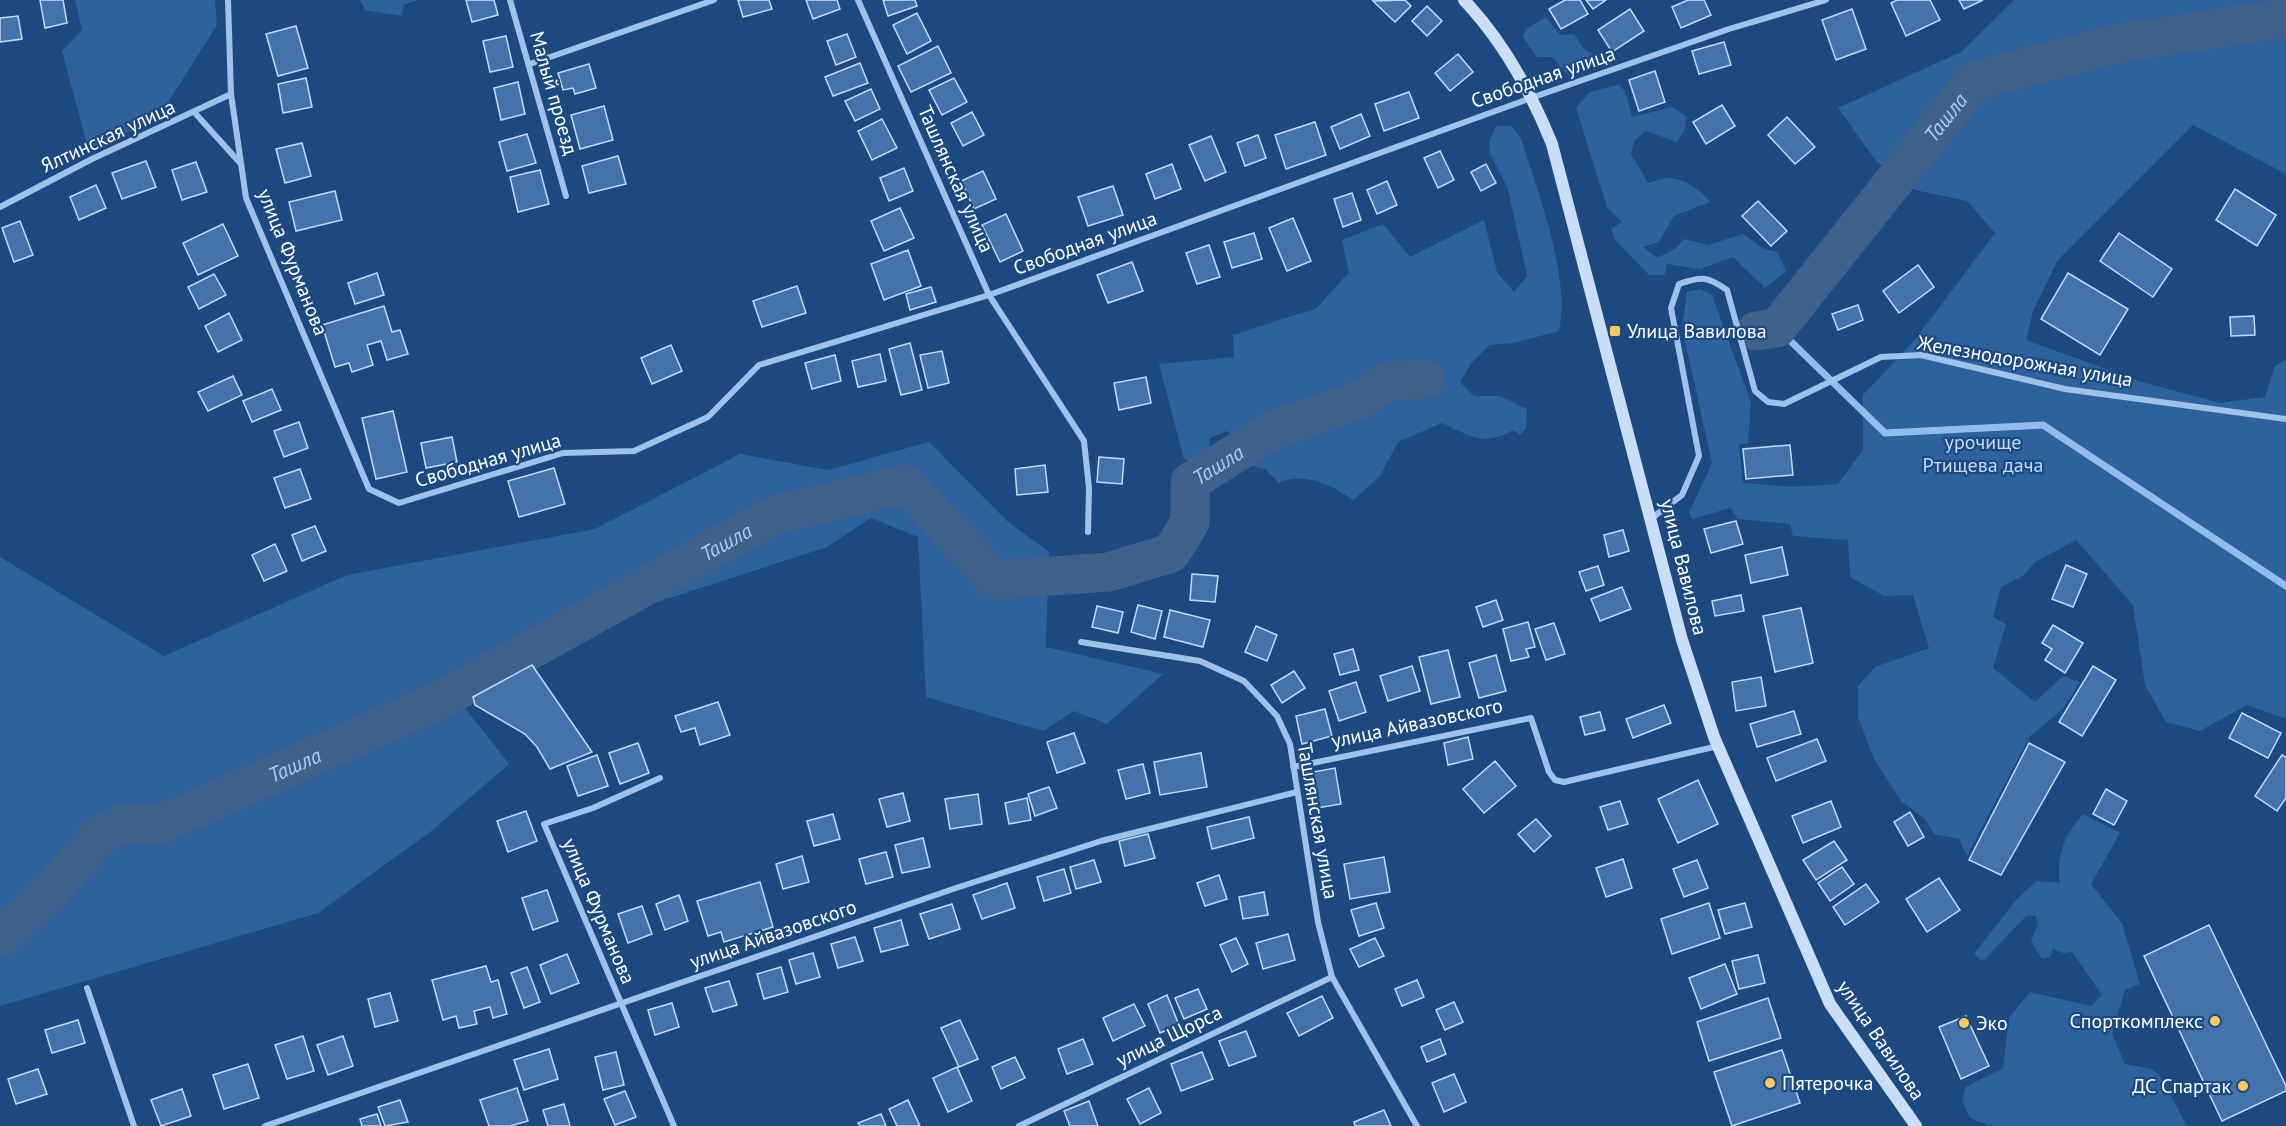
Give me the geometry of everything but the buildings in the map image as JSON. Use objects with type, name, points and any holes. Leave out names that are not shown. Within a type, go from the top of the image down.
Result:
[{"type":"main road","name":"улица Вавилова","points":[[1464,0],[1507,54],[1532,98],[1552,144],[1652,518],[1682,640],[1718,746],[1830,1004],[1916,1126]]},
{"type":"street","name":"улица Фурманова","points":[[228,0],[231,94],[246,198],[369,489]]},
{"type":"street","name":"Малый проезд","points":[[510,0],[566,196]]},
{"type":"street","points":[[530,64],[714,0]]},
{"type":"street","name":"Ташлянская улица","points":[[858,0],[989,295],[1084,441],[1089,488],[1088,532]]},
{"type":"street","name":"Свободная улица","points":[[369,489],[399,503],[563,453],[634,451],[708,417],[759,365],[989,295],[1532,98],[1729,29],[1826,0]]},
{"type":"street","name":"Ялтинская улица","points":[[0,207],[92,159],[195,113],[231,94]]},
{"type":"street","points":[[195,113],[241,164]]},
{"type":"street","name":"Железнодорожная улица","points":[[1652,518],[1682,495],[1699,456],[1671,308],[1678,284],[1698,277],[1714,280],[1727,290],[1755,391],[1768,402],[1784,404],[1811,393],[1881,357],[1921,355],[2065,389],[2286,419]]},
{"type":"street","name":"Ташлянская улица","points":[[1081,642],[1200,661],[1244,681],[1277,716],[1290,744],[1318,922],[1332,977],[1417,1126]]},
{"type":"street","name":"улица Айвазовского","points":[[1293,767],[1531,718],[1549,772],[1555,780],[1564,782],[1718,746]]},
{"type":"street","name":"улица Фурманова","points":[[660,778],[592,808],[544,824],[674,1126]]},
{"type":"street","name":"улица Айвазовского","points":[[265,1126],[956,888],[1101,841],[1297,792]]},
{"type":"street","name":"улица Щорса","points":[[1019,1126],[1332,977]]},
{"type":"street","points":[[87,988],[134,1126]]},
{"type":"green space","points":[[75,0],[215,0],[217,25],[160,115],[89,152],[62,51],[82,30]]},
{"type":"green space","points":[[360,0],[417,0],[404,5],[402,16],[365,10]]},
{"type":"green space","name":"урочище Ртищева дача","points":[[2014,0],[2286,0],[2286,174],[2193,125],[2058,260],[2033,311],[2026,340],[2142,382],[2220,403],[2265,397],[2275,366],[2286,360],[2286,719],[2247,705],[2200,731],[2166,722],[2145,685],[2133,605],[2076,540],[2035,562],[2023,576],[2001,587],[1993,617],[2006,624],[1993,668],[2035,702],[2063,676],[2080,682],[2062,710],[2030,736],[1967,856],[1959,839],[1934,834],[1925,819],[1901,801],[1874,759],[1858,717],[1858,686],[1875,667],[1929,648],[1913,595],[1884,596],[1850,577],[1848,540],[1793,536],[1790,524],[1738,519],[1730,508],[1693,519],[1689,513],[1712,463],[1682,327],[1687,292],[1700,289],[1712,295],[1751,403],[1748,443],[1739,445],[1743,483],[1791,487],[1838,484],[1863,450],[1863,395],[1914,341],[1995,233],[1967,201],[1915,190],[1876,161],[1838,108],[1961,52]]},
{"type":"green space","points":[[1546,17],[1560,35],[1574,34],[1584,49],[1594,55],[1581,72],[1569,76],[1552,57],[1537,57],[1523,37],[1526,29]]},
{"type":"green space","points":[[1619,85],[1625,91],[1632,117],[1672,107],[1686,116],[1685,129],[1677,142],[1646,131],[1634,141],[1631,154],[1648,183],[1666,178],[1680,180],[1697,189],[1710,202],[1674,216],[1659,242],[1643,247],[1657,258],[1675,249],[1684,239],[1708,245],[1743,234],[1764,249],[1777,252],[1786,271],[1765,288],[1733,257],[1700,269],[1667,264],[1665,275],[1649,275],[1615,240],[1611,229],[1622,222],[1607,207],[1576,108],[1590,92]]},
{"type":"green space","points":[[1496,126],[1512,126],[1521,139],[1544,209],[1561,286],[1562,309],[1559,331],[1514,343],[1490,345],[1472,362],[1460,382],[1474,396],[1500,396],[1527,409],[1526,428],[1520,435],[1513,430],[1493,438],[1477,438],[1442,423],[1398,442],[1380,476],[1353,500],[1318,481],[1298,478],[1279,483],[1265,469],[1248,465],[1243,443],[1226,431],[1210,438],[1207,469],[1184,459],[1159,364],[1234,357],[1233,335],[1317,308],[1349,272],[1342,240],[1383,224],[1410,257],[1484,220],[1497,272],[1514,292],[1527,276],[1508,189],[1490,153],[1489,142]]},
{"type":"green space","points":[[929,442],[1007,521],[1049,552],[1046,647],[1163,674],[1107,724],[1074,711],[1043,731],[926,697],[918,537],[871,518],[827,547],[546,638],[447,685],[509,764],[429,833],[318,913],[0,1006],[0,557],[164,656],[347,575],[595,529],[740,454],[828,470]]},
{"type":"green space","points":[[2083,814],[2120,833],[2091,884],[2122,923],[2140,984],[2125,990],[2112,1034],[2125,1064],[2151,1069],[2160,1076],[2187,1126],[1990,1126],[1970,1118],[1962,1101],[1966,1087],[2003,1068],[2009,1018],[2030,992],[2091,1006],[2102,995],[2072,952],[2063,953],[2053,949],[2050,957],[2042,959],[2031,941],[2038,925],[2035,916],[2026,916],[1985,959],[1981,960],[1974,954],[2015,901],[2036,881],[2060,883],[2059,863],[2063,846]]},
{"type":"waterway","name":"Ташла","points":[[1756,331],[1777,328],[1974,81],[2115,44],[2286,18]]},
{"type":"waterway","points":[[1777,328],[1885,433],[2043,425],[2286,586]]},
{"type":"waterway","name":"Ташла","points":[[0,938],[46,896],[99,836],[124,823],[157,826],[442,699],[774,515],[906,484],[995,580],[1109,572],[1171,553],[1190,522],[1190,482],[1274,429],[1357,401],[1389,381],[1425,379]]},
{"type":"place","name":"Улица Вавилова","points":[[1615,331]]},
{"type":"place","name":"Спорткомплекс","points":[[2215,1021]]},
{"type":"place","name":"Эко","points":[[1964,1023]]},
{"type":"place","name":"Пятерочка","points":[[1770,1083]]},
{"type":"place","name":"ДС Спартак","points":[[2243,1086]]}]
